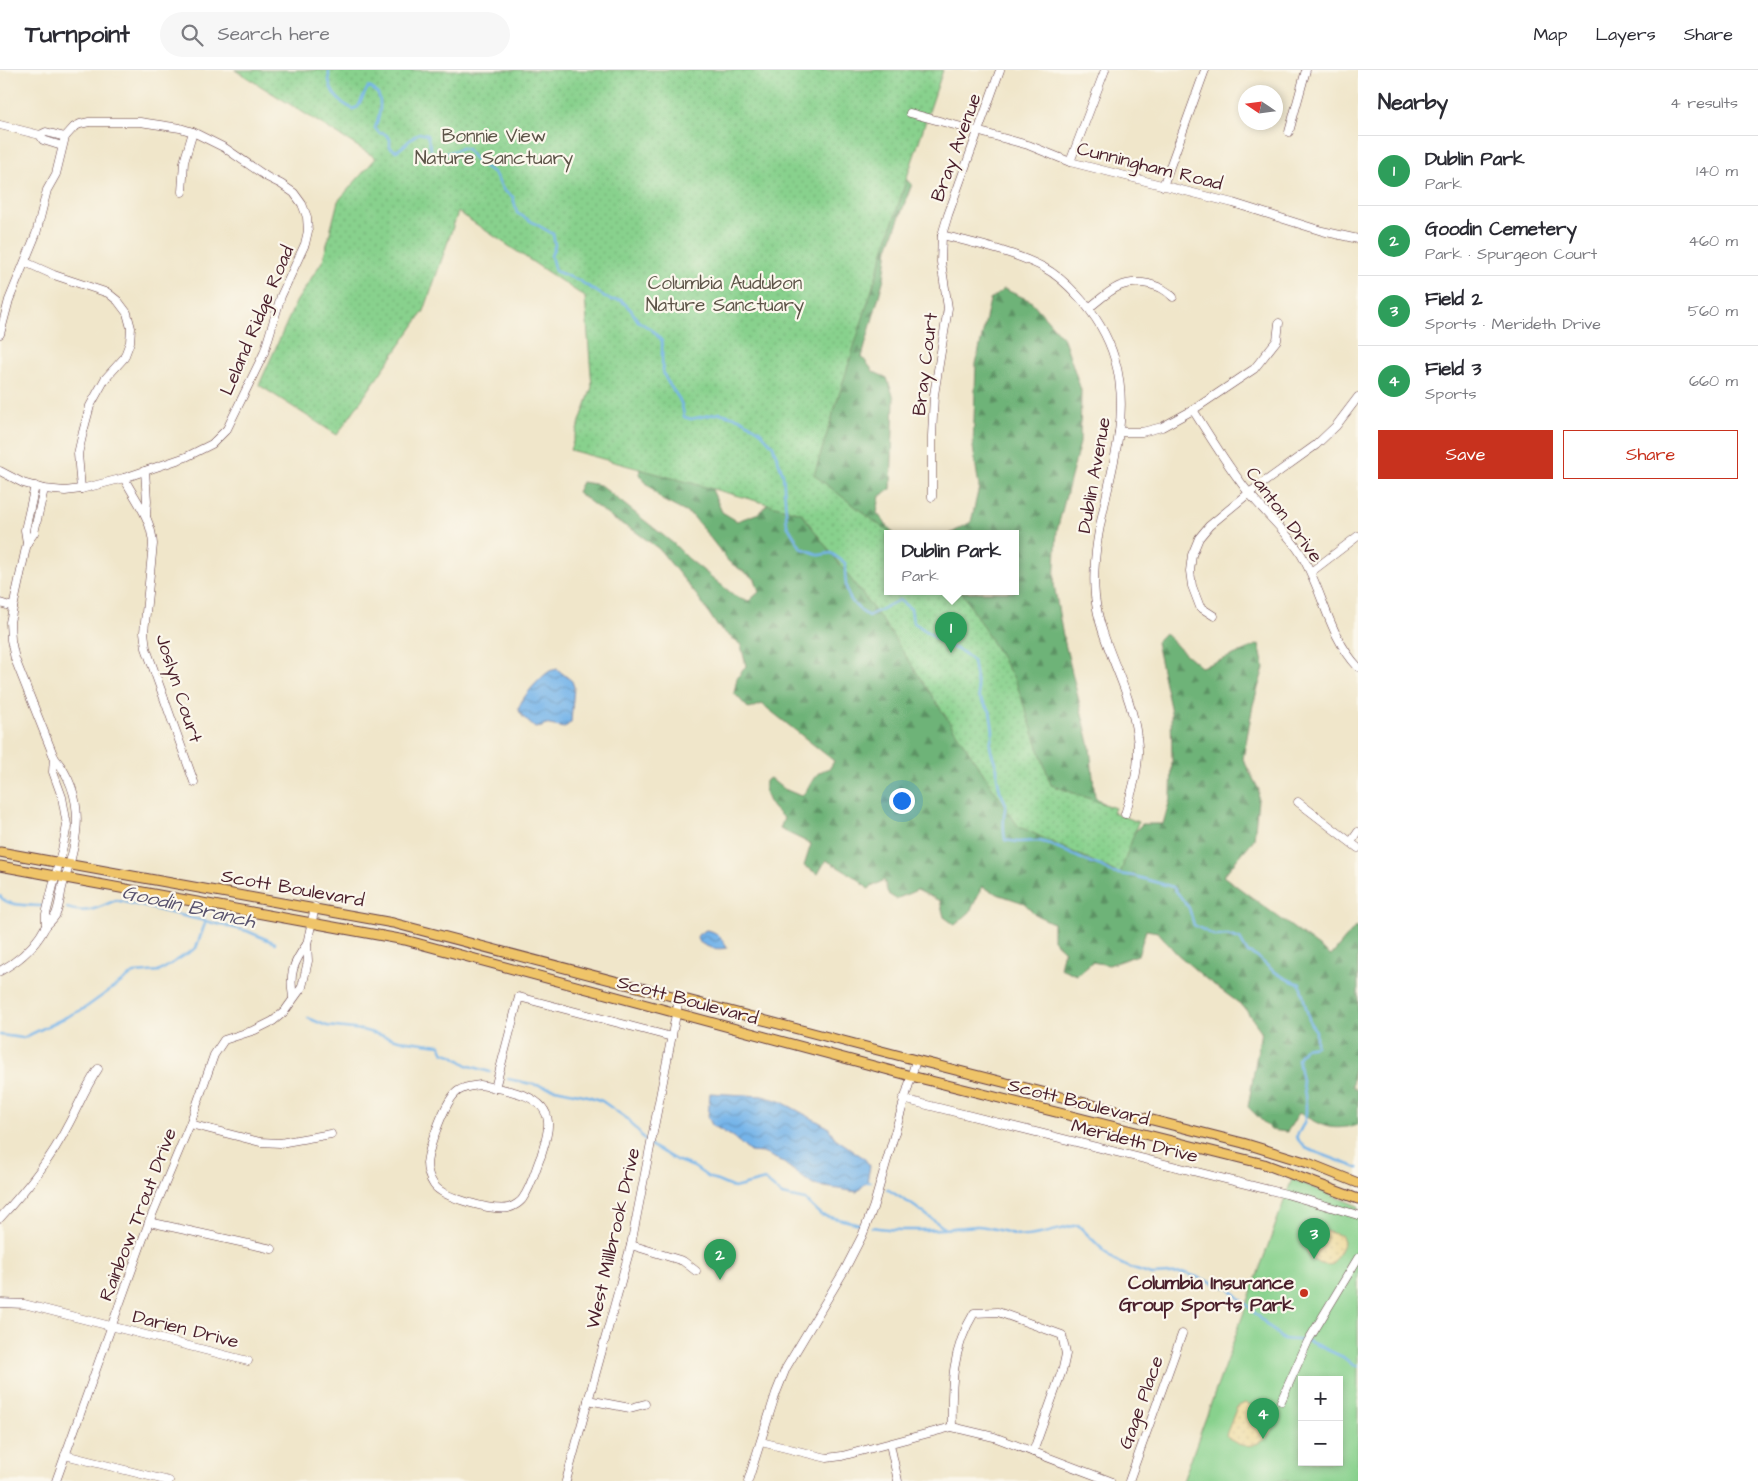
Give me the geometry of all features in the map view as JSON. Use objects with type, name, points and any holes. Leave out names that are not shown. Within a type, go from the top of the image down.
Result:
[{"type":"main road","name":"Scott Boulevard","points":[[0,852],[393,923],[679,999],[1243,1143],[1308,1163],[1358,1183]]},
{"type":"main road","name":"Scott Boulevard","points":[[0,866],[405,940],[911,1076],[1264,1164],[1358,1200]]},
{"type":"street","name":"Bray Avenue","points":[[942,235],[1000,70]]},
{"type":"street","points":[[1070,162],[1105,70]]},
{"type":"street","points":[[1163,186],[1205,70]]},
{"type":"street","points":[[1289,132],[1306,70]]},
{"type":"street","name":"Cunningham Road","points":[[910,113],[1028,145],[1070,162],[1232,203],[1322,231],[1358,239]]},
{"type":"street","points":[[0,334],[9,300],[36,234],[47,190],[56,174],[65,136],[74,127],[89,122],[160,124],[194,132],[184,162],[182,192]]},
{"type":"street","points":[[0,125],[40,135],[46,132],[65,136]]},
{"type":"street","name":"Leland Ridge Road","points":[[0,471],[23,483],[44,489],[65,491],[81,489],[124,478],[186,458],[212,444],[227,429],[264,353],[281,296],[305,244],[308,231],[307,217],[302,204],[294,193],[281,184],[267,178],[225,148],[194,132]]},
{"type":"street","points":[[40,135],[43,140],[62,146]]},
{"type":"street","name":"Dublin Avenue","points":[[942,235],[1007,252],[1044,268],[1067,284],[1089,308],[1104,329],[1116,359],[1122,392],[1120,432],[1099,524],[1094,583],[1097,610],[1104,638],[1126,693],[1137,737],[1138,766],[1125,814]]},
{"type":"street","name":"Bray Court","points":[[932,497],[934,395],[948,308],[941,262],[942,235]]},
{"type":"street","points":[[25,262],[54,275],[108,293],[118,301],[127,313],[131,328],[130,342],[124,358],[105,379],[90,406],[78,454],[81,489]]},
{"type":"street","points":[[1089,308],[1123,283],[1138,281],[1164,287],[1173,297]]},
{"type":"street","points":[[1120,432],[1142,432],[1162,427],[1193,410],[1254,369],[1277,340],[1279,323]]},
{"type":"street","points":[[1214,616],[1200,607],[1192,586],[1190,571],[1192,555],[1199,538],[1209,526],[1249,493],[1316,445],[1336,426],[1358,396]]},
{"type":"street","name":"Canton Drive","points":[[1193,410],[1222,456],[1249,493],[1298,550],[1311,572],[1340,642],[1355,658],[1358,667]]},
{"type":"street","name":"Joslyn Court","points":[[144,471],[147,501],[146,515]]},
{"type":"street","name":"Joslyn Court","points":[[124,478],[135,500],[146,515],[152,530],[153,544],[144,632],[146,648],[194,782]]},
{"type":"street","points":[[0,971],[20,958],[40,937],[46,926],[56,915],[77,837],[78,818],[69,781],[54,757],[15,659],[10,640],[10,622],[27,543],[25,530],[35,486]]},
{"type":"street","points":[[27,543],[34,533],[44,489]]},
{"type":"street","points":[[1311,572],[1358,536]]},
{"type":"street","points":[[0,603],[13,606]]},
{"type":"street","points":[[46,926],[46,914],[67,825],[62,797],[53,772],[54,757]]},
{"type":"street","points":[[1298,802],[1358,848]]},
{"type":"street","points":[[1351,842],[1358,832]]},
{"type":"street","name":"Rainbow Trout Drive","points":[[56,1481],[149,1222],[190,1124],[214,1055],[224,1040],[255,1030],[274,1021],[284,1012],[302,987],[308,961],[307,944],[315,908]]},
{"type":"street","name":"Rainbow Trout Drive","points":[[293,997],[290,981],[296,959],[307,944]]},
{"type":"street","points":[[495,1088],[519,997],[672,1038]]},
{"type":"street","name":"West Millbrook Drive","points":[[566,1481],[631,1245],[679,999]]},
{"type":"street","points":[[748,1481],[776,1393],[786,1368],[844,1271],[862,1236],[873,1208],[916,1060]]},
{"type":"street","points":[[0,1218],[28,1187],[50,1158],[86,1086],[98,1069]]},
{"type":"street","points":[[468,1086],[495,1088],[522,1094],[534,1100],[542,1107],[548,1122],[545,1142],[531,1183],[522,1200],[510,1208],[496,1209],[447,1195],[435,1187],[427,1166],[430,1152],[450,1098],[459,1090],[468,1086]]},
{"type":"street","name":"Merideth Drive","points":[[904,1099],[1286,1194],[1358,1215]]},
{"type":"street","points":[[190,1124],[260,1142],[280,1143],[331,1134]]},
{"type":"street","points":[[149,1222],[272,1248]]},
{"type":"street","points":[[631,1245],[683,1261],[696,1271]]},
{"type":"street","points":[[1281,1401],[1312,1334],[1358,1258]]},
{"type":"street","name":"Darien Drive","points":[[0,1304],[24,1304],[248,1360]]},
{"type":"street","points":[[952,1427],[952,1389],[958,1348],[964,1329],[974,1312],[998,1312],[1062,1335],[1066,1354],[1063,1368],[1033,1452]]},
{"type":"street","name":"Gage Place","points":[[1129,1481],[1182,1334]]},
{"type":"street","points":[[588,1400],[630,1408],[645,1404]]},
{"type":"street","points":[[761,1442],[827,1458],[890,1444],[952,1427],[994,1437],[1110,1481]]},
{"type":"street","points":[[890,1444],[898,1481]]},
{"type":"street","points":[[65,1455],[168,1481]]},
{"type":"green space","points":[[235,70],[943,70],[908,174],[814,475],[886,530],[884,530],[884,595],[964,595],[1016,682],[1051,785],[1115,808],[1113,812],[1138,822],[1120,874],[1018,826],[884,623],[801,513],[570,450],[592,387],[585,297],[458,212],[424,311],[337,435],[259,385],[296,302],[323,260],[338,201],[376,158]]},
{"type":"green space","points":[[905,179],[912,184],[888,248],[884,278],[862,357],[874,372],[887,378],[894,398],[891,489],[880,496],[877,513],[891,530],[884,530],[884,595],[1019,595],[1019,530],[957,530],[971,522],[979,487],[973,447],[976,364],[990,300],[1004,289],[1031,301],[1064,339],[1081,390],[1080,443],[1057,530],[1054,584],[1062,631],[1090,747],[1095,797],[1107,806],[1128,839],[1142,824],[1163,824],[1171,796],[1171,712],[1156,642],[1165,633],[1201,667],[1259,644],[1264,668],[1253,705],[1243,759],[1259,790],[1254,839],[1223,876],[1331,956],[1356,926],[1358,928],[1358,1058],[1355,1062],[1352,1086],[1358,1091],[1358,1125],[1333,1128],[1321,1125],[1299,1113],[1287,1132],[1271,1130],[1248,1107],[1261,1031],[1243,1006],[1206,979],[1176,953],[1158,932],[1146,930],[1138,955],[1109,965],[1092,962],[1077,975],[1060,968],[1064,950],[1053,940],[1053,923],[1036,915],[1024,903],[982,887],[970,912],[955,925],[944,917],[940,901],[917,890],[896,899],[888,894],[884,880],[868,889],[858,879],[826,860],[818,874],[804,866],[811,844],[780,829],[784,818],[769,802],[765,792],[765,781],[770,778],[782,788],[801,796],[815,776],[830,768],[834,761],[762,704],[749,709],[734,693],[737,678],[746,666],[741,645],[718,627],[698,597],[659,549],[636,532],[613,519],[577,492],[582,482],[600,485],[735,596],[749,601],[759,592],[755,579],[729,562],[693,516],[662,500],[640,476],[639,461],[710,485],[722,512],[737,521],[759,513],[773,498]]},
{"type":"green space","name":"Columbia Insurance Group Sports Park","points":[[1292,1179],[1358,1206],[1358,1481],[1183,1481]]},
{"type":"sand","points":[[1318,1229],[1342,1236],[1344,1242],[1333,1264],[1319,1263],[1308,1254],[1308,1240]]},
{"type":"sand","points":[[1245,1403],[1268,1413],[1273,1422],[1272,1429],[1262,1441],[1244,1446],[1235,1443],[1226,1435],[1237,1407]]},
{"type":"water","points":[[557,669],[572,681],[574,687],[571,722],[564,728],[545,724],[542,727],[535,728],[522,715],[519,706],[526,695],[542,678]]},
{"type":"water","points":[[706,930],[719,936],[727,948],[712,948],[698,941],[697,937],[699,934]]},
{"type":"water","points":[[710,1093],[762,1096],[780,1101],[828,1127],[835,1138],[864,1158],[870,1166],[867,1182],[857,1192],[813,1185],[781,1161],[763,1153],[750,1152],[733,1137],[712,1125],[708,1117]]},
{"type":"waterway","points":[[329,70],[331,89],[334,94],[353,109],[358,107],[368,87],[374,90],[380,104],[379,117],[375,128],[379,133],[385,134],[390,139],[390,147],[396,151],[419,133],[427,135],[432,153],[439,156],[462,148],[467,149],[477,162],[494,173],[504,191],[513,197],[517,213],[553,234],[555,245],[551,256],[555,271],[578,280],[610,300],[621,300],[638,321],[652,330],[662,341],[663,373],[679,399],[684,417],[691,419],[720,413],[739,418],[759,430],[773,446],[783,474],[787,525],[801,548],[820,555],[831,553],[845,563],[845,580],[848,594],[860,610],[868,616],[899,600],[911,609],[913,622],[943,643],[964,653],[973,661],[979,697],[990,711],[993,731],[990,745],[991,751],[997,768],[1000,791],[1006,804],[1004,813],[1005,840],[1018,842],[1039,841],[1050,844],[1101,866],[1112,873],[1134,876],[1173,887],[1189,908],[1194,925],[1215,936],[1227,935],[1240,939],[1248,953],[1258,958],[1281,976],[1300,984],[1310,1023],[1316,1031],[1316,1046],[1305,1048],[1298,1058],[1306,1111],[1304,1124],[1296,1137],[1305,1148],[1358,1168]]},
{"type":"waterway","name":"Goodin Branch","points":[[0,896],[3,900],[13,904],[42,906]]},
{"type":"waterway","name":"Goodin Branch","points":[[67,908],[86,911],[116,900],[247,931],[275,943]]},
{"type":"waterway","points":[[0,1035],[23,1038],[85,1008],[134,973],[160,971],[196,948],[206,921]]},
{"type":"waterway","name":"Goodin Branch","points":[[308,1018],[327,1026],[362,1030],[399,1040],[440,1045],[444,1053],[452,1055],[467,1065],[490,1072]]},
{"type":"waterway","name":"Goodin Branch","points":[[508,1079],[588,1096],[602,1101],[629,1120],[648,1144],[676,1160],[694,1167],[708,1177],[734,1188],[765,1180],[782,1195],[805,1200],[821,1215],[860,1224]]},
{"type":"waterway","points":[[887,1189],[943,1227]]},
{"type":"waterway","name":"Goodin Branch","points":[[872,1227],[910,1230],[981,1226],[1030,1236],[1078,1225],[1113,1260],[1152,1275],[1185,1273],[1229,1288],[1282,1339],[1308,1341],[1358,1366]]},
{"type":"place","name":"Dublin Park","points":[[951,653]]},
{"type":"place","name":"Field 2","points":[[1314,1259]]},
{"type":"place","name":"Goodin Cemetery","points":[[720,1280]]},
{"type":"place","name":"Columbia Insurance Group Sports Park","points":[[1304,1293]]},
{"type":"place","name":"Field 3","points":[[1263,1439]]},
{"type":"park label","name":"Bonnie View Nature Sanctuary","points":[[494,146]]},
{"type":"park label","name":"Columbia Audubon Nature Sanctuary","points":[[725,293]]}]
